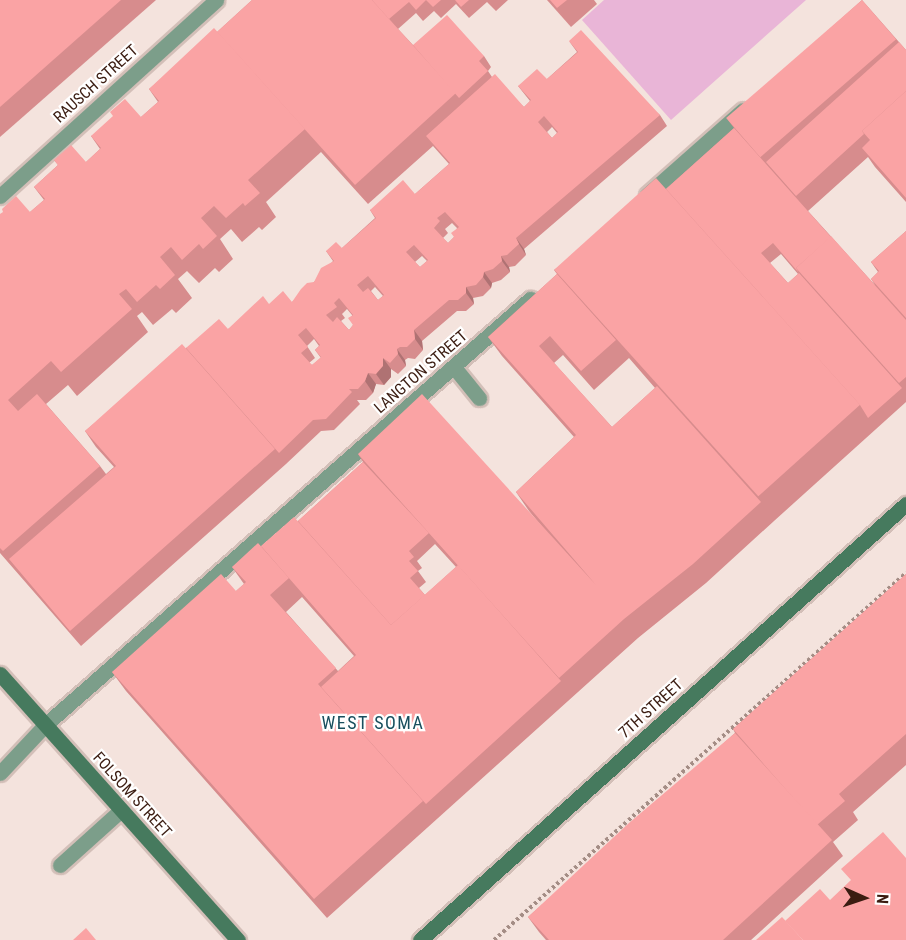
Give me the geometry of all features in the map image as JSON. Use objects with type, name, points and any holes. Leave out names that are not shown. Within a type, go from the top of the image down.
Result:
[{"type":"main road","name":"7TH STREET","points":[[420,940],[906,504]]},
{"type":"main road","name":"FOLSOM STREET","points":[[0,674],[238,940]]},
{"type":"street","name":"RAUSCH STREET","points":[[0,196],[216,0]]},
{"type":"street","points":[[638,203],[752,102]]},
{"type":"street","name":"LANGTON STREET","points":[[0,773],[45,725],[542,289]]},
{"type":"street","points":[[454,368],[479,398]]},
{"type":"street","points":[[60,865],[121,810]]},
{"type":"path","points":[[494,940],[906,573]]},
{"type":"shaded area","points":[[604,0],[806,0],[671,120],[582,20]]},
{"type":"building","points":[[0,0],[121,0],[0,107]]},
{"type":"building","points":[[252,0],[372,0],[456,93],[355,185],[217,32]]},
{"type":"building","points":[[372,0],[426,0],[416,10],[409,2],[389,19]]},
{"type":"building","points":[[426,0],[441,0],[433,7]]},
{"type":"building","points":[[455,0],[469,0],[461,7]]},
{"type":"building","points":[[550,0],[567,0],[557,8]]},
{"type":"building","points":[[862,0],[896,39],[760,157],[726,118]]},
{"type":"building","points":[[447,15],[484,56],[479,61],[488,71],[459,98],[413,45]]},
{"type":"building","points":[[214,28],[305,129],[248,180],[260,193],[245,206],[243,203],[226,218],[214,206],[201,218],[217,236],[203,249],[199,244],[182,260],[171,247],[160,257],[175,275],[160,289],[156,285],[137,302],[126,289],[119,294],[132,309],[61,372],[51,361],[8,400],[18,411],[37,394],[100,466],[3,551],[0,548],[0,214],[3,212],[2,209],[16,196],[30,212],[45,199],[34,187],[58,165],[54,160],[71,145],[86,162],[101,148],[91,136],[113,116],[110,112],[125,99],[141,117],[159,101],[149,89]]},
{"type":"building","points":[[581,30],[660,115],[516,238],[519,244],[507,255],[501,256],[502,261],[493,269],[484,272],[476,285],[466,287],[466,293],[458,300],[449,300],[414,330],[415,339],[407,347],[397,349],[398,354],[390,363],[383,358],[383,366],[376,374],[368,373],[358,389],[349,389],[352,392],[326,419],[313,420],[279,453],[186,348],[219,319],[228,329],[263,296],[269,304],[283,291],[292,302],[307,283],[314,282],[321,268],[334,261],[326,251],[336,242],[342,248],[376,218],[370,210],[403,180],[415,194],[450,163],[426,136],[495,74],[524,107],[531,100],[518,86],[537,69],[547,79],[578,52],[569,41]],"holes":[[[544,116],[558,132],[552,138],[538,122]],[[445,212],[459,227],[451,233],[454,237],[448,243],[434,228],[440,221],[437,218]],[[414,245],[428,260],[420,267],[406,252]],[[368,276],[384,295],[378,300],[368,288],[363,292],[357,285]],[[339,298],[353,315],[348,318],[353,325],[349,330],[337,317],[333,322],[326,315],[337,307],[334,303]],[[306,328],[320,345],[315,350],[321,357],[312,365],[301,353],[308,347],[298,335]]]},
{"type":"building","points":[[899,42],[906,50],[906,91],[862,131],[864,134],[796,196],[766,162]]},
{"type":"building","points":[[906,91],[906,198],[862,148],[870,140],[862,131]]},
{"type":"building","points":[[734,128],[831,237],[796,268],[799,273],[902,388],[868,418],[860,405],[666,189]],"holes":[[[773,243],[799,273],[788,283],[761,253]]]},
{"type":"building","points":[[656,178],[860,405],[758,496],[554,270]]},
{"type":"building","points":[[906,231],[906,318],[871,279],[879,271],[871,262]]},
{"type":"building","points":[[831,236],[906,320],[906,377],[899,383],[796,268]]},
{"type":"building","points":[[557,274],[616,340],[581,371],[550,336],[539,346],[612,427],[657,386],[761,502],[693,564],[624,619],[559,678],[358,454],[422,394],[596,585],[516,492],[576,435],[488,337]]},
{"type":"building","points":[[182,344],[275,449],[70,631],[9,559],[116,466],[85,431]]},
{"type":"building","points":[[363,462],[429,533],[409,551],[414,557],[409,561],[418,571],[410,578],[425,595],[391,625],[298,521]]},
{"type":"building","points":[[294,517],[391,625],[458,565],[561,681],[426,804],[321,687],[356,655],[261,546]]},
{"type":"building","points":[[258,543],[289,578],[270,595],[336,668],[318,684],[423,801],[314,899],[112,672],[221,574],[236,591],[246,582],[232,567]]},
{"type":"building","points":[[906,574],[906,734],[839,794],[845,801],[817,825],[733,729]]},
{"type":"building","points":[[735,733],[832,840],[723,940],[549,940],[528,917],[629,823]]},
{"type":"building","points":[[883,832],[906,858],[906,940],[803,940],[785,921],[820,889],[830,900],[851,880],[841,869]]},
{"type":"building","points":[[782,917],[803,940],[756,940]]},
{"type":"building","points":[[86,928],[96,940],[73,940]]},
{"type":"district","name":"WEST SOMA","points":[[373,723]]}]
